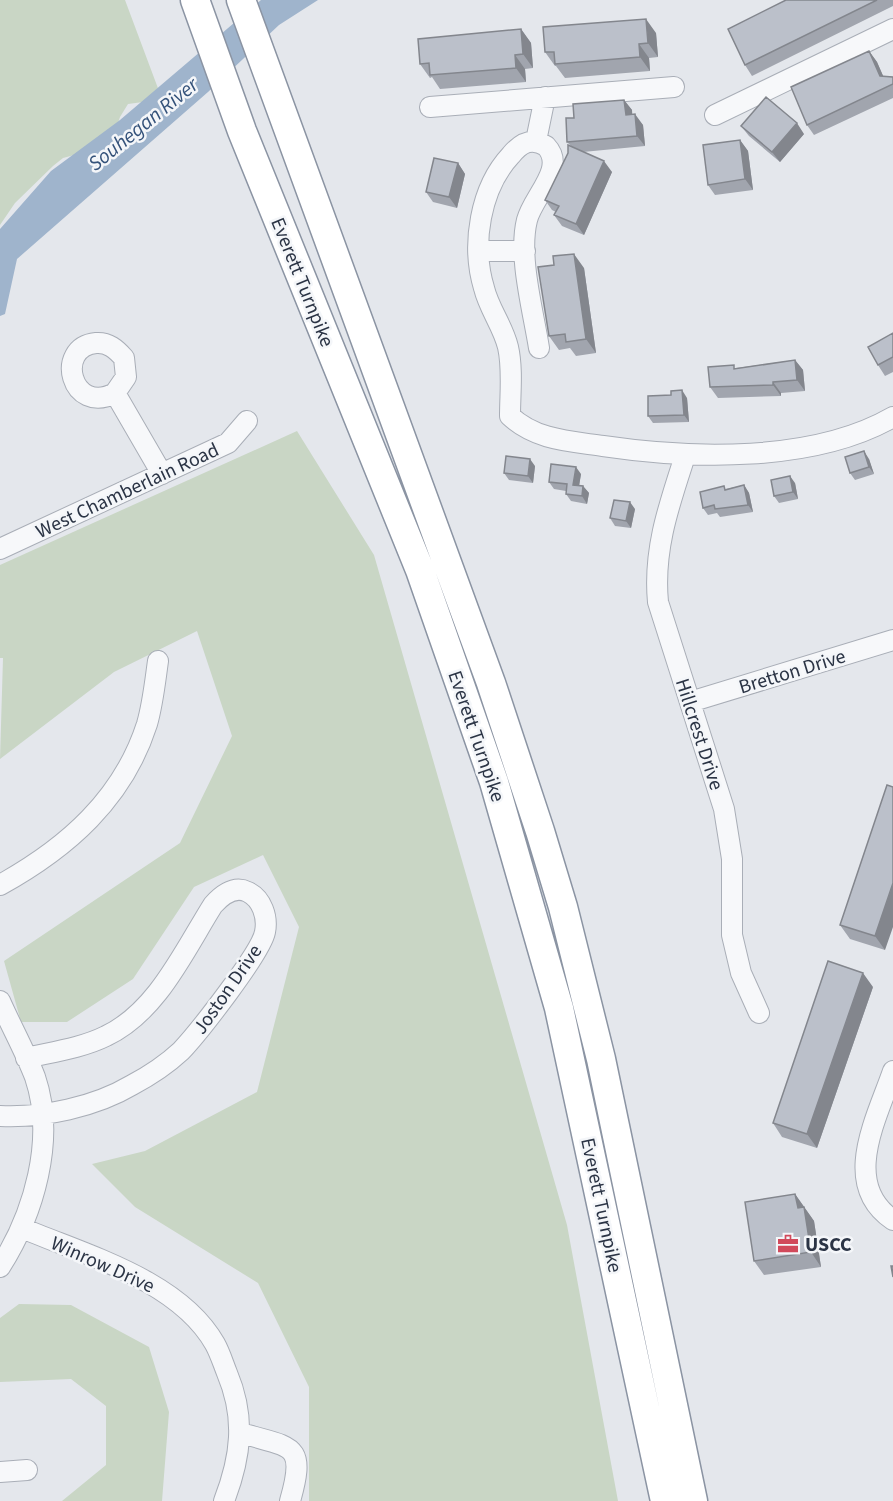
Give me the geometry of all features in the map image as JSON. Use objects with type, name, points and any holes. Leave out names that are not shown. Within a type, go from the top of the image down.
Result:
[{"type":"highway","name":"Everett Turnpike","points":[[195,0],[242,131],[420,570],[494,782],[559,1008],[665,1501]]},
{"type":"highway","name":"Everett Turnpike","points":[[241,0],[491,683],[560,896],[601,1059],[693,1501]]},
{"type":"street","points":[[715,115],[889,38]]},
{"type":"street","points":[[430,107],[674,87]]},
{"type":"street","points":[[536,141],[545,98]]},
{"type":"street","points":[[539,348],[524,234],[530,211],[554,164],[551,151],[536,141],[526,142],[517,148],[489,185],[482,208],[480,251],[484,290],[504,333],[509,353],[510,416],[527,429],[553,439],[685,456],[810,446],[854,434],[893,417]]},
{"type":"street","points":[[480,251],[525,251]]},
{"type":"street","points":[[115,393],[162,474]]},
{"type":"street","name":"West Chamberlain Road","points":[[0,549],[228,443],[247,422]]},
{"type":"street","name":"Hillcrest Drive","points":[[685,456],[659,540],[657,586],[662,616],[728,825],[732,859],[732,935],[741,973],[759,1013]]},
{"type":"street","name":"Bretton Drive","points":[[690,702],[893,640]]},
{"type":"street","points":[[0,885],[81,830],[109,797],[141,741],[150,711],[158,661]]},
{"type":"street","name":"Joston Drive","points":[[26,1058],[95,1041],[131,1022],[154,996],[213,905],[226,893],[232,890],[247,891],[261,905],[266,924],[260,943],[202,1026],[179,1052],[130,1087],[103,1098],[43,1114]]},
{"type":"street","points":[[0,1001],[34,1077],[43,1114],[42,1154],[22,1228],[0,1267]]},
{"type":"street","points":[[893,1071],[870,1137],[864,1172],[866,1187],[873,1201],[893,1220]]},
{"type":"street","points":[[0,1116],[43,1114]]},
{"type":"street","name":"Winrow Drive","points":[[22,1228],[138,1277],[184,1307],[214,1343],[234,1389],[241,1433],[237,1461],[224,1501]]},
{"type":"street","points":[[241,1433],[285,1446],[294,1452],[298,1466],[290,1501]]},
{"type":"street","points":[[0,1472],[27,1470]]},
{"type":"green space","points":[[0,0],[125,0],[159,91],[143,102],[128,104],[117,126],[78,154],[63,158],[53,166],[15,203],[0,225]]},
{"type":"green space","points":[[297,431],[374,555],[567,1225],[618,1501],[309,1501],[309,1387],[258,1283],[135,1207],[92,1164],[145,1151],[257,1092],[299,927],[263,855],[194,887],[133,979],[67,1022],[21,1022],[4,961],[180,843],[232,736],[197,631],[114,672],[0,759],[3,658],[0,658],[0,565]]},
{"type":"green space","points":[[19,1304],[71,1305],[149,1347],[169,1412],[162,1501],[62,1501],[106,1465],[106,1406],[71,1379],[0,1382],[0,1318]]},
{"type":"water","name":"Souhegan River","points":[[261,0],[318,0],[279,25],[208,92],[17,259],[5,314],[0,316],[0,229],[51,171],[120,120]]},
{"type":"building","points":[[786,0],[877,0],[745,65],[728,29]]},
{"type":"building","points":[[646,19],[648,43],[639,44],[640,57],[555,64],[554,52],[545,52],[543,27]]},
{"type":"building","points":[[521,29],[523,54],[515,55],[516,68],[430,75],[429,63],[420,64],[418,39]]},
{"type":"building","points":[[869,51],[880,76],[893,77],[893,84],[807,125],[791,87]]},
{"type":"building","points":[[766,97],[797,123],[772,152],[741,126]]},
{"type":"building","points":[[624,100],[626,115],[635,114],[637,136],[567,142],[566,118],[574,118],[573,104]]},
{"type":"building","points":[[740,140],[745,179],[708,185],[703,145]]},
{"type":"building","points":[[568,145],[604,161],[576,224],[554,215],[559,206],[545,200],[568,153]]},
{"type":"building","points":[[434,158],[458,163],[449,197],[426,192]]},
{"type":"building","points":[[574,254],[586,339],[566,342],[565,334],[549,336],[538,267],[554,265],[553,256]]},
{"type":"building","points":[[893,333],[893,357],[878,365],[868,347]]},
{"type":"building","points":[[795,360],[797,380],[773,382],[773,385],[710,387],[708,367],[734,365],[734,369]]},
{"type":"building","points":[[682,390],[684,415],[648,416],[648,396],[671,395],[671,391]]},
{"type":"building","points":[[864,451],[869,467],[850,473],[845,457]]},
{"type":"building","points":[[506,456],[530,459],[528,476],[504,473]]},
{"type":"building","points":[[551,464],[576,467],[573,485],[583,486],[582,496],[566,494],[567,484],[549,482]]},
{"type":"building","points":[[790,476],[793,492],[774,496],[771,480]]},
{"type":"building","points":[[744,485],[748,505],[715,509],[714,505],[703,508],[700,492],[724,486],[725,490]]},
{"type":"building","points":[[614,500],[630,502],[626,521],[610,518]]},
{"type":"building","points":[[887,785],[893,787],[893,883],[875,936],[840,925]]},
{"type":"building","points":[[828,961],[863,973],[807,1134],[773,1123]]},
{"type":"building","name":"USCC","points":[[795,1194],[798,1208],[804,1207],[811,1252],[754,1261],[745,1202]]},
{"type":"place","name":"USCC","points":[[788,1244]]}]
